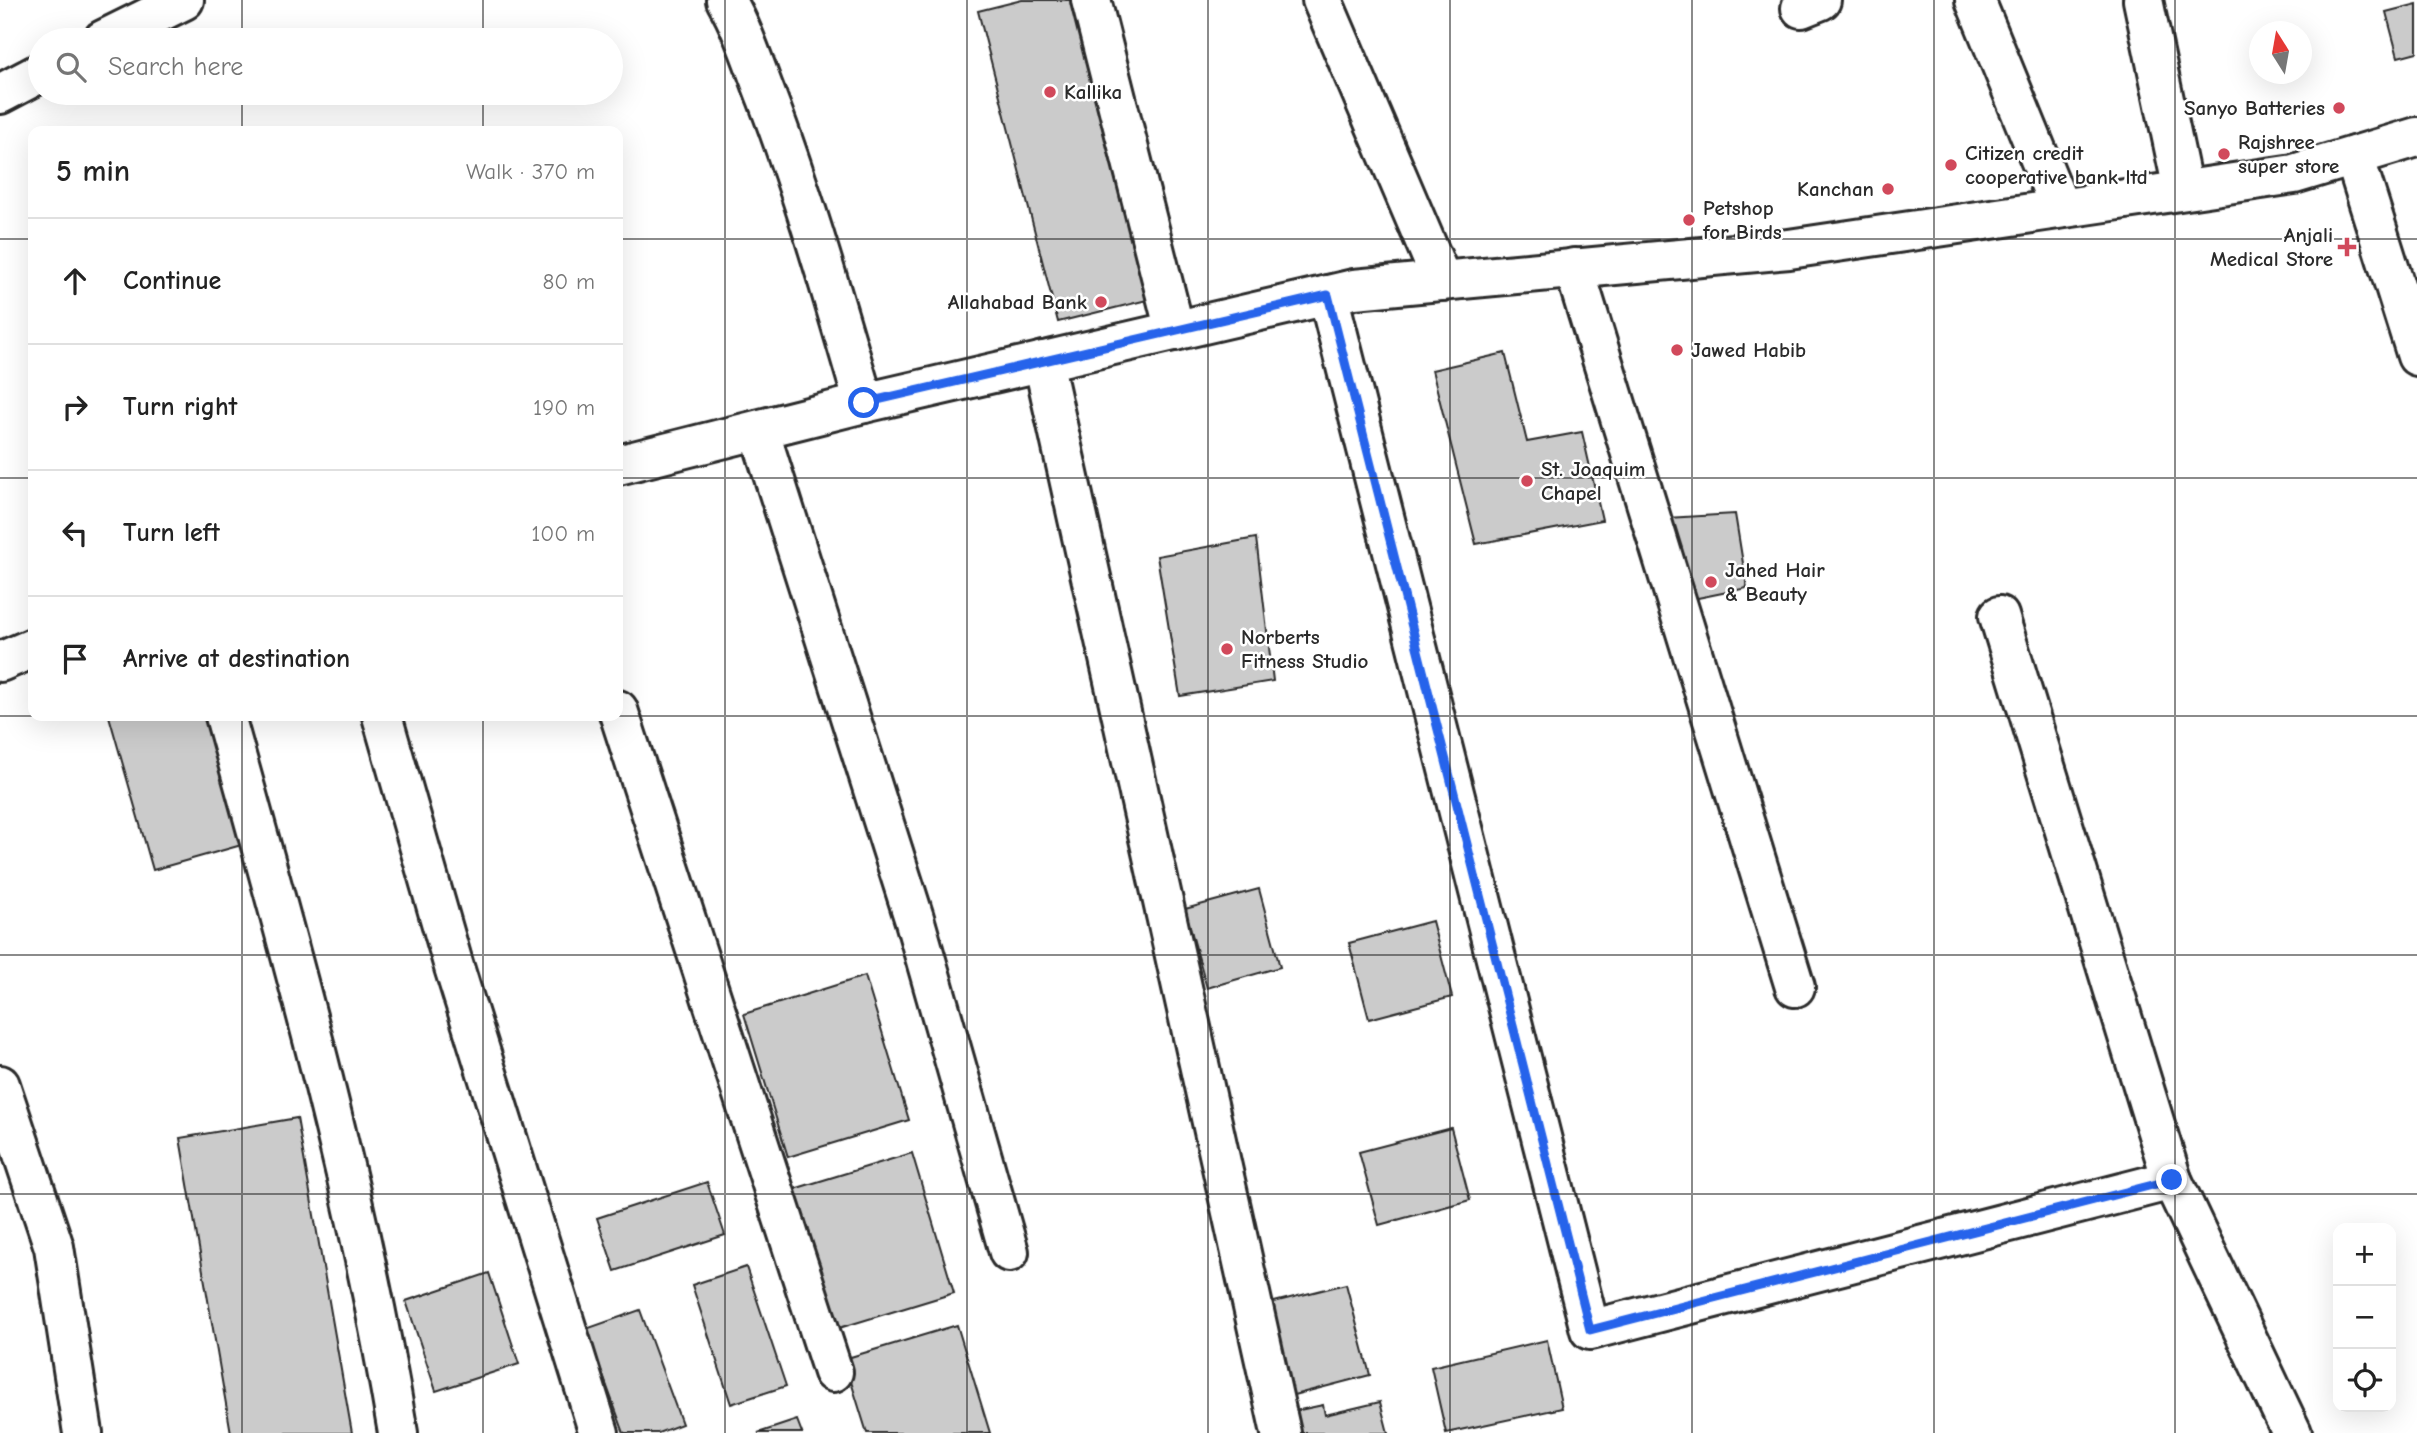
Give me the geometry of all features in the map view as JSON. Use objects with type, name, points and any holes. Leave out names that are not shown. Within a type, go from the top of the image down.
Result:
[{"type":"street","points":[[127,28],[184,0]]},
{"type":"street","points":[[726,0],[736,17],[775,120],[815,236],[864,403]]},
{"type":"street","points":[[1091,0],[1175,331]]},
{"type":"street","points":[[1322,0],[1442,281]]},
{"type":"street","points":[[1975,0],[2060,208]]},
{"type":"street","points":[[2143,0],[2183,190]]},
{"type":"street","points":[[0,94],[28,79]]},
{"type":"street","points":[[623,465],[864,403],[1328,295],[1442,281],[1789,249],[2294,174],[2417,137]]},
{"type":"street","points":[[2354,156],[2417,356]]},
{"type":"street","points":[[1574,268],[1795,987]]},
{"type":"street","points":[[1328,295],[1590,1330],[2172,1180]]},
{"type":"street","points":[[1042,362],[1280,1433]]},
{"type":"street","points":[[759,429],[914,918],[1009,1252]]},
{"type":"street","points":[[1999,616],[2172,1180],[2292,1433]]},
{"type":"street","points":[[0,662],[28,650]]},
{"type":"street","points":[[226,721],[297,974],[381,1328],[398,1433]]},
{"type":"street","points":[[383,721],[454,967],[598,1433]]},
{"type":"street","points":[[622,721],[833,1372]]},
{"type":"street","points":[[0,1085],[54,1247],[83,1433]]},
{"type":"building","points":[[1022,0],[1075,0],[1151,299],[1058,322],[978,11]]},
{"type":"building","points":[[2417,4],[2417,52],[2398,57],[2386,12]]},
{"type":"building","name":"St. Joaquim Chapel","points":[[1505,353],[1527,442],[1582,432],[1602,520],[1476,544],[1432,370]]},
{"type":"building","points":[[1735,514],[1747,588],[1683,601],[1667,518]]},
{"type":"building","points":[[1256,538],[1273,681],[1180,696],[1157,556]]},
{"type":"building","points":[[110,721],[209,721],[245,844],[153,870]]},
{"type":"building","points":[[1259,889],[1280,967],[1207,988],[1185,909]]},
{"type":"building","points":[[1432,921],[1452,997],[1369,1019],[1349,943]]},
{"type":"building","points":[[865,976],[909,1120],[788,1157],[744,1014]]},
{"type":"building","points":[[297,1118],[352,1433],[231,1433],[180,1138]]},
{"type":"building","points":[[1451,1128],[1470,1200],[1379,1225],[1359,1152]]},
{"type":"building","points":[[912,1153],[954,1293],[836,1329],[794,1189]]},
{"type":"building","points":[[707,1182],[725,1235],[615,1271],[597,1218]]},
{"type":"building","points":[[746,1267],[786,1386],[731,1404],[692,1285]]},
{"type":"building","points":[[489,1273],[519,1364],[436,1391],[406,1301]]},
{"type":"building","points":[[1346,1284],[1370,1375],[1286,1397],[1262,1305]]},
{"type":"building","points":[[640,1310],[682,1424],[658,1433],[624,1433],[586,1329]]},
{"type":"building","points":[[957,1325],[990,1433],[867,1433],[844,1359]]},
{"type":"building","points":[[1547,1340],[1562,1408],[1446,1433],[1431,1367]]},
{"type":"building","points":[[1380,1402],[1388,1433],[1295,1433],[1290,1412],[1323,1405],[1325,1415]]},
{"type":"building","points":[[797,1420],[802,1433],[758,1433]]},
{"type":"place","name":"Kallika","points":[[1050,92]]},
{"type":"place","name":"Sanyo Batteries","points":[[2339,108]]},
{"type":"place","name":"Rajshree super store","points":[[2224,154]]},
{"type":"place","name":"Citizen credit cooperative bank ltd","points":[[1951,165]]},
{"type":"place","name":"Kanchan","points":[[1888,189]]},
{"type":"place","name":"Petshop for Birds","points":[[1689,220]]},
{"type":"place","name":"Anjali Medical Store","points":[[2347,247]]},
{"type":"place","name":"Allahabad Bank","points":[[1101,302]]},
{"type":"place","name":"Jawed Habib","points":[[1677,350]]},
{"type":"place","name":"St. Joaquim Chapel","points":[[1527,481]]},
{"type":"place","name":"Jahed Hair & Beauty","points":[[1711,582]]},
{"type":"place","name":"Norberts Fitness Studio","points":[[1227,649]]},
{"type":"route","points":[[864,403],[1328,295],[1590,1330],[2172,1180]]}]
